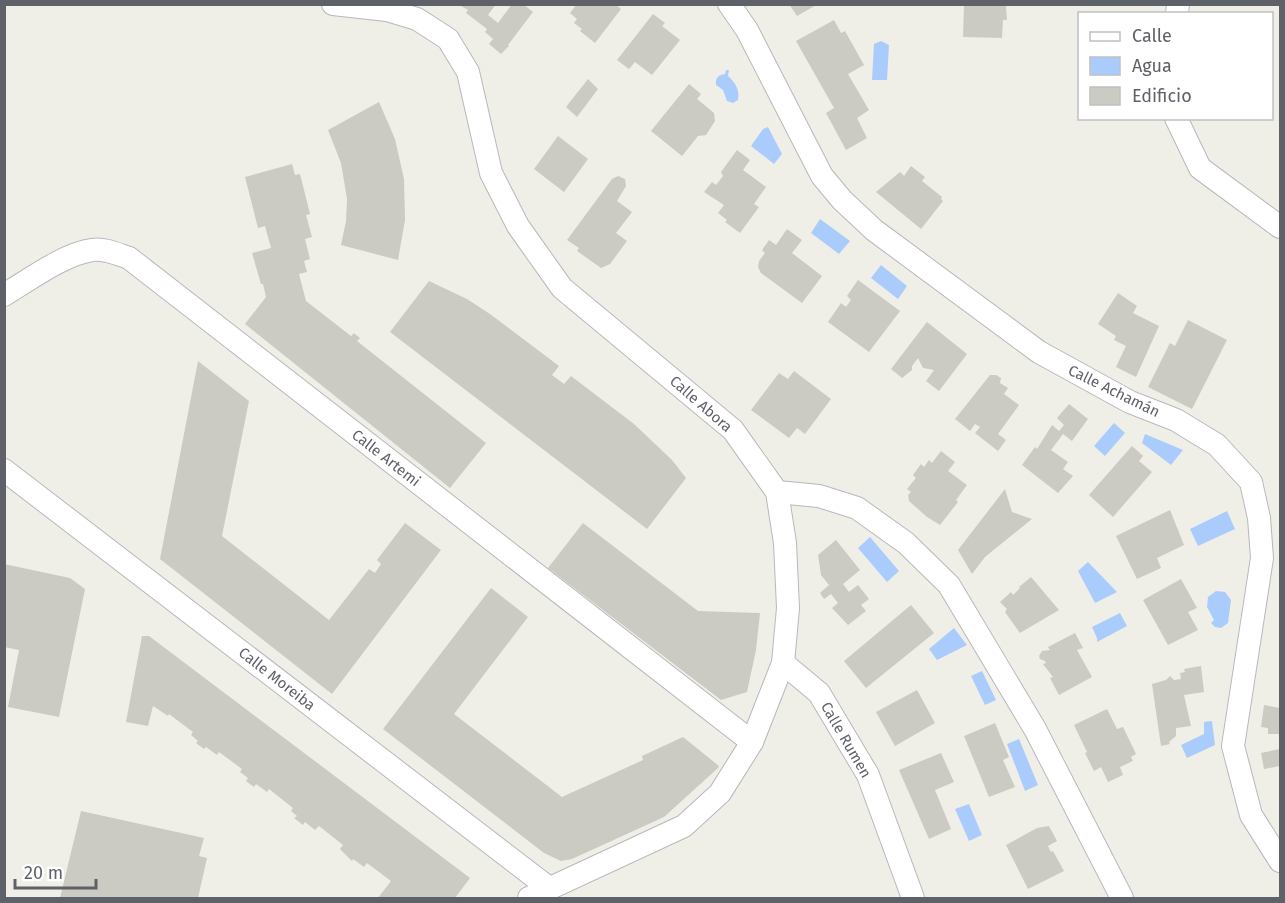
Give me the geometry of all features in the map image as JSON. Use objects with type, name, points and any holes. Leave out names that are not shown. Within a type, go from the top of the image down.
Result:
[{"type":"street","name":"Calle Abora","points":[[333,4],[387,10],[417,19],[448,39],[468,72],[491,173],[518,226],[562,288],[733,430],[777,492],[784,543],[788,608],[783,663],[752,742],[720,793],[684,826],[539,893]]},
{"type":"street","name":"Calle Achamán","points":[[729,4],[747,30],[822,176],[842,200],[874,230],[1039,352],[1130,402],[1176,420],[1217,445],[1251,482],[1259,518],[1262,558],[1233,746],[1251,815],[1281,861]]},
{"type":"street","points":[[1177,120],[1200,168],[1281,227]]},
{"type":"street","name":"Calle Artemi","points":[[4,294],[70,257],[93,250],[110,251],[129,258],[752,742]]},
{"type":"street","name":"Calle Moreiba","points":[[4,470],[539,893]]},
{"type":"street","points":[[777,492],[819,496],[856,508],[906,543],[949,585],[1035,729],[1122,898]]},
{"type":"street","name":"Calle Rumen","points":[[783,663],[819,693],[868,775],[913,898]]},
{"type":"water","points":[[881,41],[889,45],[887,80],[872,80],[874,44]]},
{"type":"water","points":[[726,70],[729,70],[728,76],[738,90],[738,100],[733,103],[727,101],[723,90],[716,85],[718,77],[725,74]]},
{"type":"water","points":[[768,127],[782,154],[774,164],[751,146],[763,129]]},
{"type":"water","points":[[820,219],[850,241],[839,254],[811,233]]},
{"type":"water","points":[[881,265],[907,286],[898,299],[871,278]]},
{"type":"water","points":[[1114,423],[1125,433],[1105,456],[1094,446]]},
{"type":"water","points":[[1145,434],[1183,450],[1171,465],[1142,443]]},
{"type":"water","points":[[1227,511],[1235,529],[1198,546],[1190,529]]},
{"type":"water","points":[[870,537],[899,571],[887,582],[858,548]]},
{"type":"water","points":[[1088,562],[1117,592],[1095,603],[1078,571]]},
{"type":"water","points":[[1216,591],[1225,592],[1231,600],[1228,623],[1221,628],[1211,623],[1214,620],[1207,607],[1208,597]]},
{"type":"water","points":[[1120,613],[1127,626],[1097,642],[1092,627]]},
{"type":"water","points":[[954,628],[967,645],[937,660],[929,649]]},
{"type":"water","points":[[982,671],[996,700],[985,705],[971,676]]},
{"type":"water","points":[[1212,721],[1215,745],[1187,758],[1181,745],[1204,734],[1204,722]]},
{"type":"water","points":[[1019,739],[1038,785],[1025,791],[1007,744]]},
{"type":"water","points":[[969,804],[982,835],[969,841],[955,809]]},
{"type":"building","points":[[458,4],[496,4],[488,15],[498,23],[512,4],[523,4],[533,12],[501,54],[489,44],[493,39],[485,32],[487,29],[466,13],[468,10]]},
{"type":"building","points":[[577,4],[615,4],[621,9],[595,43],[574,23],[577,19],[570,13]]},
{"type":"building","points":[[789,4],[818,4],[797,16]]},
{"type":"building","points":[[964,4],[1006,6],[1007,20],[1003,20],[1002,38],[963,37]]},
{"type":"building","points":[[653,14],[665,23],[662,26],[680,40],[652,75],[635,62],[629,69],[617,60]]},
{"type":"building","points":[[834,20],[841,33],[845,31],[864,65],[848,74],[869,110],[857,118],[867,138],[846,150],[826,113],[834,108],[796,41]]},
{"type":"building","points":[[588,79],[598,89],[577,117],[566,107]]},
{"type":"building","points":[[689,84],[701,94],[697,99],[714,113],[715,121],[706,135],[698,136],[682,156],[651,131]]},
{"type":"building","points":[[379,102],[395,139],[404,179],[405,220],[398,260],[341,245],[346,221],[347,199],[341,163],[328,130]]},
{"type":"building","points":[[558,136],[588,159],[564,192],[534,169]]},
{"type":"building","points":[[737,150],[750,160],[743,170],[766,187],[754,204],[759,207],[740,233],[725,222],[727,220],[718,213],[724,205],[704,192],[712,182],[716,185],[723,176],[721,172]]},
{"type":"building","points":[[292,164],[295,175],[300,174],[310,214],[306,215],[312,237],[305,239],[310,259],[304,261],[307,272],[299,274],[306,301],[351,336],[354,333],[360,338],[357,341],[486,443],[450,488],[245,324],[266,297],[252,253],[271,248],[265,226],[258,228],[245,177]]},
{"type":"building","points":[[911,166],[925,177],[922,181],[942,197],[943,201],[921,229],[876,192],[900,172],[904,176]]},
{"type":"building","points":[[618,176],[625,179],[626,186],[617,201],[632,212],[616,233],[627,241],[610,264],[601,268],[577,251],[579,248],[567,240],[612,179]]},
{"type":"building","points":[[787,229],[802,240],[792,253],[822,276],[802,303],[761,273],[758,267],[765,253],[762,250],[769,240],[776,245]]},
{"type":"building","points":[[858,280],[900,311],[869,352],[828,322],[841,303],[846,307],[851,300],[847,296]]},
{"type":"building","points":[[429,281],[467,299],[490,314],[559,366],[552,375],[564,384],[571,376],[634,424],[672,460],[686,478],[647,529],[390,332]]},
{"type":"building","points":[[1118,293],[1137,306],[1133,313],[1159,326],[1136,377],[1116,367],[1126,346],[1114,340],[1116,336],[1098,324]]},
{"type":"building","points":[[1188,320],[1227,340],[1192,409],[1148,387],[1170,343],[1175,346]]},
{"type":"building","points":[[927,322],[967,354],[939,391],[926,381],[934,370],[923,368],[918,358],[912,370],[902,378],[891,369]]},
{"type":"building","points":[[198,361],[249,401],[222,536],[329,620],[369,569],[375,573],[381,564],[377,560],[405,523],[441,550],[332,694],[160,559]]},
{"type":"building","points":[[794,371],[831,399],[805,434],[797,428],[789,438],[751,410],[779,373],[788,379]]},
{"type":"building","points":[[990,375],[1001,378],[1000,383],[1008,388],[1004,394],[1019,405],[998,434],[1006,440],[998,451],[975,433],[980,427],[975,424],[970,431],[955,419]]},
{"type":"building","points":[[1069,404],[1088,419],[1072,441],[1063,434],[1051,450],[1068,462],[1063,469],[1073,476],[1058,493],[1022,465],[1035,447],[1037,449],[1052,425],[1059,431],[1064,425],[1057,418]]},
{"type":"building","points":[[1132,446],[1143,456],[1139,461],[1152,472],[1113,517],[1089,495]]},
{"type":"building","points":[[941,451],[955,462],[948,471],[967,485],[956,500],[958,502],[940,525],[909,501],[908,495],[911,492],[907,489],[916,478],[913,475],[921,464],[924,467],[929,460],[932,463]]},
{"type":"building","points":[[1005,489],[1012,512],[1032,519],[985,557],[972,574],[958,550]]},
{"type":"building","points":[[1170,510],[1184,545],[1157,558],[1161,568],[1137,579],[1116,536]]},
{"type":"building","points":[[583,523],[698,611],[760,613],[756,650],[747,692],[721,700],[548,568]]},
{"type":"building","points":[[836,540],[860,570],[843,584],[849,592],[858,585],[869,599],[861,605],[866,611],[848,625],[832,608],[838,603],[831,594],[824,599],[820,593],[829,585],[821,575],[818,555]]},
{"type":"building","points":[[4,564],[70,578],[85,589],[59,717],[8,707],[19,650],[4,647]]},
{"type":"building","points":[[1031,577],[1059,610],[1020,633],[1005,612],[1007,609],[1000,602],[1011,592],[1013,595]]},
{"type":"building","points":[[1181,579],[1197,608],[1188,612],[1198,630],[1168,645],[1143,600]]},
{"type":"building","points":[[491,588],[528,617],[454,714],[562,797],[643,760],[642,756],[683,737],[719,766],[718,768],[664,817],[572,859],[561,861],[544,853],[383,729]]},
{"type":"building","points":[[911,605],[934,633],[866,688],[844,661]]},
{"type":"building","points":[[1075,633],[1083,648],[1077,650],[1092,677],[1059,695],[1050,678],[1053,677],[1043,664],[1046,663],[1045,661],[1039,656],[1042,651],[1050,650],[1048,647]]},
{"type":"building","points":[[142,636],[149,636],[470,878],[455,898],[378,898],[391,881],[367,863],[364,867],[353,859],[352,861],[340,849],[343,845],[319,826],[315,830],[305,822],[303,825],[294,818],[297,816],[291,811],[293,808],[269,789],[267,792],[256,784],[254,787],[246,781],[248,778],[240,772],[242,769],[219,752],[217,755],[196,743],[198,741],[191,735],[193,732],[169,714],[168,716],[153,706],[148,726],[126,722]]},
{"type":"building","points":[[1201,666],[1204,692],[1184,695],[1191,726],[1176,728],[1176,736],[1169,742],[1170,744],[1161,746],[1152,684],[1166,680],[1170,676],[1174,680],[1181,679],[1180,673],[1185,672],[1184,669]]},
{"type":"building","points":[[917,690],[935,723],[895,746],[876,712]]},
{"type":"building","points":[[1264,705],[1280,708],[1280,734],[1268,734],[1268,728],[1261,727]]},
{"type":"building","points":[[1107,709],[1117,729],[1123,727],[1136,754],[1131,757],[1133,761],[1120,767],[1123,775],[1108,782],[1101,767],[1094,771],[1074,725]]},
{"type":"building","points":[[995,723],[1009,757],[1003,760],[1015,787],[989,797],[964,736]]},
{"type":"building","points":[[1280,749],[1280,766],[1264,769],[1261,753]]},
{"type":"building","points":[[941,753],[954,782],[935,790],[951,829],[929,839],[899,770]]},
{"type":"building","points":[[81,811],[204,838],[199,856],[207,858],[198,898],[60,898]]},
{"type":"building","points":[[1049,826],[1057,841],[1048,846],[1064,871],[1028,889],[1006,845],[1037,828]]}]
